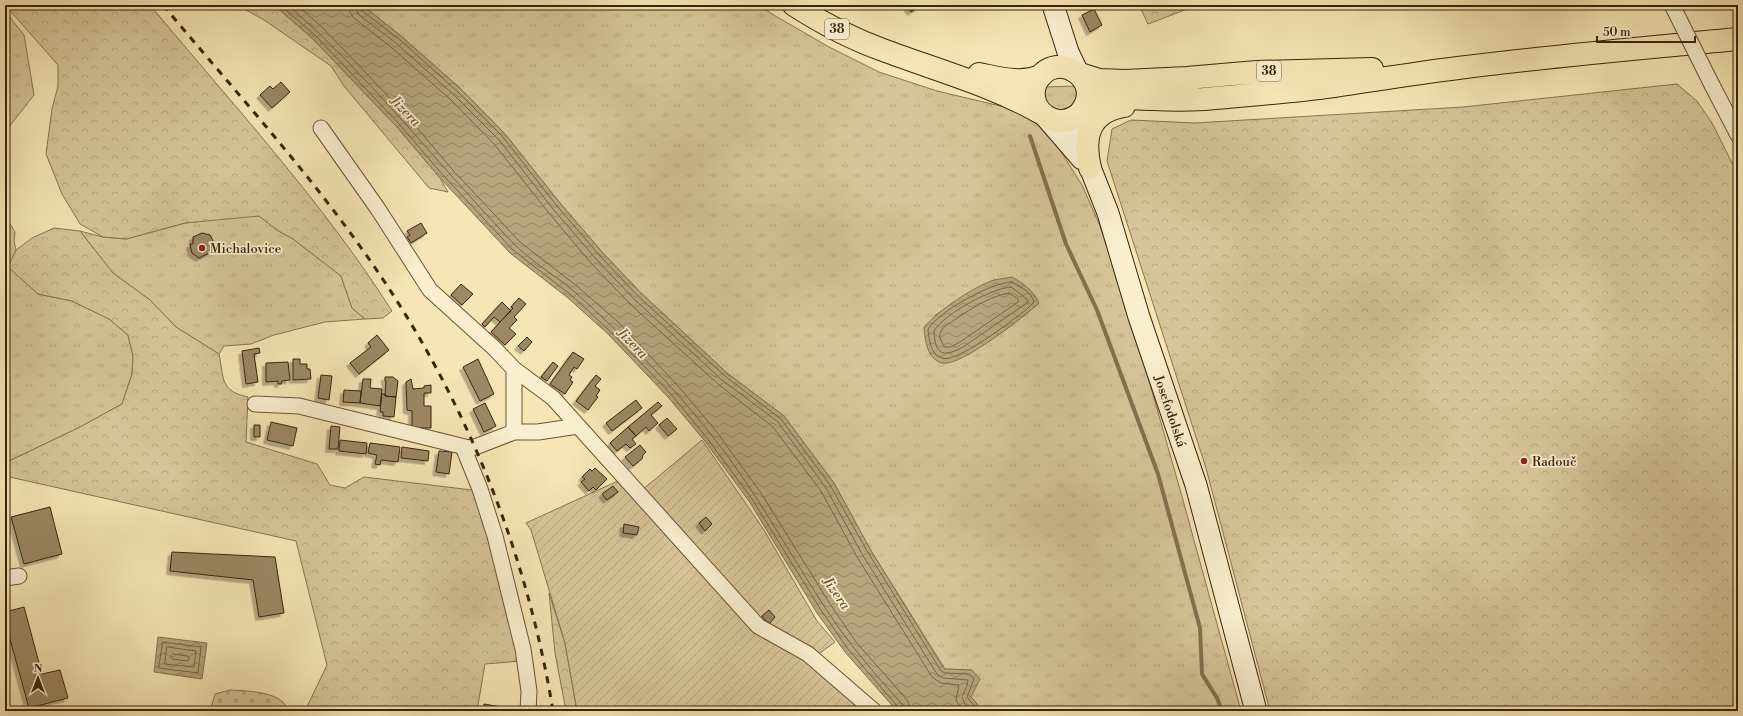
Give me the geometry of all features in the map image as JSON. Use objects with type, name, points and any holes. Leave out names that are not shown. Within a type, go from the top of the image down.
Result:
[{"type":"main road","name":"38","points":[[794,5],[859,40],[1011,97],[1051,119],[1062,121],[1071,119],[1093,104],[1109,99],[1196,99],[1325,87],[1459,68],[1738,39]]},
{"type":"main road","points":[[1054,10],[1052,58],[1035,85],[1034,92],[1036,105],[1090,168]]},
{"type":"main road","points":[[1054,10],[1068,52],[1079,74],[1085,82],[1088,92],[1087,102],[1080,114]]},
{"type":"main road","name":"38","points":[[921,63],[1014,80],[1030,79],[1054,68],[1062,67],[1099,80],[1125,81],[1291,70],[1459,68]]},
{"type":"main road","points":[[1090,168],[1086,150],[1087,140],[1090,129],[1102,114],[1114,108],[1123,106],[1196,99]]},
{"type":"main road","name":"Josefodolská","points":[[1080,114],[1078,132],[1082,147],[1108,213],[1139,316],[1196,484],[1256,711]]},
{"type":"street","points":[[1672,5],[1738,135]]},
{"type":"street","points":[[320,128],[378,209],[430,290],[514,368],[553,398],[758,626],[808,654],[874,711]]},
{"type":"street","points":[[514,368],[514,432]]},
{"type":"street","points":[[255,404],[299,406],[462,447],[476,447],[514,432],[538,432],[578,426]]},
{"type":"street","points":[[462,447],[480,489],[497,543],[523,649],[529,691],[528,711]]},
{"type":"green space","points":[[5,5],[150,5],[307,192],[365,270],[392,311],[383,318],[365,319],[352,308],[341,276],[293,239],[277,230],[259,216],[185,223],[126,239],[103,237],[80,224],[62,194],[46,154],[52,109],[58,86],[58,65]]},
{"type":"green space","points":[[237,5],[274,5],[313,39],[397,127],[440,178],[448,192],[429,188],[344,86],[331,66],[264,20]]},
{"type":"green space","points":[[362,5],[760,5],[772,14],[829,47],[879,72],[937,91],[1013,109],[1033,119],[1055,142],[1082,185],[1100,226],[1138,342],[1241,711],[983,711],[971,697],[972,670],[945,669],[870,549],[834,483],[784,416],[727,373],[641,293],[603,253],[560,203],[505,134],[461,89],[401,36]],"holes":[[[994,280],[1039,303],[1011,326],[968,355],[934,316],[974,290]]]},
{"type":"green space","points":[[1139,5],[1189,5],[1190,8],[1148,24]]},
{"type":"green space","points":[[5,11],[24,35],[34,95],[5,132]]},
{"type":"green space","points":[[1677,84],[1697,101],[1712,123],[1738,175],[1738,711],[1270,711],[1206,468],[1107,161],[1112,129],[1131,120],[1195,123],[1463,107]]},
{"type":"green space","points":[[1079,86],[1080,102],[1063,114],[1045,104],[1044,87]]},
{"type":"green space","points":[[5,216],[15,232],[14,241],[16,250],[9,267],[38,294],[72,301],[109,319],[128,335],[133,356],[132,374],[122,404],[80,427],[5,463]]},
{"type":"green space","points":[[259,216],[277,230],[293,239],[341,276],[352,308],[365,319],[325,322],[274,335],[251,344],[224,346],[219,354],[176,327],[150,300],[113,273],[80,231],[103,237],[126,239],[185,223]]},
{"type":"green space","points":[[54,228],[80,231],[113,273],[150,300],[176,327],[219,354],[225,383],[232,391],[248,397],[246,442],[317,464],[330,485],[345,488],[364,477],[472,490],[478,493],[521,661],[485,664],[477,711],[305,711],[327,665],[296,541],[5,476],[5,463],[80,427],[122,404],[132,374],[133,356],[128,335],[109,319],[72,301],[38,294],[8,267],[16,250],[32,238]]},
{"type":"green space","points":[[702,440],[764,530],[817,621],[835,642],[809,661],[866,711],[577,711],[565,643],[531,530],[526,523],[620,480],[635,496]]},
{"type":"green space","points":[[549,593],[565,643],[577,711],[566,711],[555,653]]},
{"type":"green space","points":[[230,690],[264,693],[280,699],[285,704],[288,711],[269,711],[261,709],[260,711],[249,711],[235,707],[234,711],[210,711],[215,694]]},
{"type":"water","name":"Jizera","points":[[274,5],[362,5],[401,36],[461,89],[505,134],[560,203],[603,253],[641,293],[727,373],[784,416],[834,483],[870,549],[944,669],[972,670],[980,679],[971,697],[983,711],[897,711],[845,652],[817,613],[749,501],[704,440],[668,397],[608,334],[568,298],[510,253],[440,178],[397,127],[313,39]]},
{"type":"water","points":[[1012,277],[1028,288],[1034,294],[1039,303],[992,340],[962,358],[942,363],[933,358],[925,338],[924,327],[930,320],[976,288],[994,280]]},
{"type":"water","points":[[158,637],[207,643],[202,679],[154,672]]},
{"type":"building","points":[[906,5],[922,5],[911,12]]},
{"type":"building","points":[[1094,9],[1102,25],[1090,32],[1082,15]]},
{"type":"building","points":[[281,82],[290,92],[272,108],[260,95],[270,86],[273,89]]},
{"type":"building","points":[[421,223],[427,233],[411,243],[407,237],[410,235],[407,231]]},
{"type":"building","name":"Michalovice","points":[[202,233],[210,235],[214,243],[211,252],[199,258],[192,253],[190,244],[193,244],[193,237]]},
{"type":"building","points":[[461,284],[473,294],[462,305],[451,295]]},
{"type":"building","points":[[519,298],[526,304],[514,317],[517,320],[509,328],[516,334],[505,345],[491,332],[513,308],[511,307]]},
{"type":"building","points":[[502,302],[511,311],[500,322],[494,317],[485,327],[482,324]]},
{"type":"building","points":[[377,335],[389,350],[359,374],[350,363],[371,347],[368,343]]},
{"type":"building","points":[[527,337],[532,342],[524,351],[518,346]]},
{"type":"building","points":[[259,348],[260,353],[254,354],[258,382],[246,384],[242,351]]},
{"type":"building","points":[[573,352],[584,359],[577,369],[574,367],[569,375],[572,377],[570,380],[573,382],[565,394],[550,384]]},
{"type":"building","points":[[293,359],[300,359],[300,364],[307,364],[307,369],[310,369],[311,379],[293,380]]},
{"type":"building","points":[[478,359],[494,394],[480,401],[463,367]]},
{"type":"building","points":[[288,362],[290,380],[282,381],[281,384],[278,384],[278,381],[266,382],[266,363]]},
{"type":"building","points":[[553,362],[558,366],[547,381],[541,377]]},
{"type":"building","points":[[321,375],[332,376],[329,400],[318,398]]},
{"type":"building","points":[[596,375],[601,379],[595,386],[600,390],[596,396],[598,397],[588,410],[576,401]]},
{"type":"building","points":[[385,377],[393,377],[398,381],[396,397],[385,396]]},
{"type":"building","points":[[363,379],[371,379],[370,388],[382,389],[380,406],[360,403]]},
{"type":"building","points":[[411,379],[413,389],[424,388],[424,386],[431,385],[431,393],[424,393],[424,406],[431,406],[431,428],[412,428],[412,411],[407,410],[406,382]]},
{"type":"building","points":[[344,390],[361,391],[360,403],[343,402]]},
{"type":"building","points":[[382,394],[385,394],[385,396],[396,397],[394,417],[383,416],[383,412],[380,412]]},
{"type":"building","points":[[636,400],[642,408],[612,431],[606,423]]},
{"type":"building","points":[[658,402],[662,406],[651,415],[658,423],[649,431],[646,427],[636,436],[628,427]]},
{"type":"building","points":[[485,403],[496,426],[484,432],[473,409]]},
{"type":"building","points":[[667,418],[677,429],[668,436],[659,425]]},
{"type":"building","points":[[271,422],[297,428],[293,446],[267,440]]},
{"type":"building","points":[[254,425],[260,425],[260,437],[254,437]]},
{"type":"building","points":[[331,426],[340,427],[338,449],[329,449]]},
{"type":"building","points":[[628,427],[636,436],[632,439],[636,444],[630,448],[626,444],[617,451],[610,443]]},
{"type":"building","points":[[340,440],[367,443],[366,454],[339,451]]},
{"type":"building","points":[[370,443],[400,447],[398,462],[381,460],[380,465],[375,464],[377,455],[368,453]]},
{"type":"building","points":[[640,445],[646,452],[642,459],[633,466],[625,457]]},
{"type":"building","points":[[402,447],[429,451],[428,461],[401,458]]},
{"type":"building","points":[[439,451],[452,452],[449,474],[436,472]]},
{"type":"building","points":[[595,468],[607,479],[596,490],[593,487],[589,491],[581,482],[585,479],[582,477],[590,469],[592,471]]},
{"type":"building","points":[[613,486],[618,492],[607,500],[602,494]]},
{"type":"building","points":[[50,507],[62,554],[24,564],[11,517]]},
{"type":"building","points":[[706,517],[712,524],[705,531],[699,523]]},
{"type":"building","points":[[624,524],[639,527],[637,535],[623,533]]},
{"type":"building","points":[[172,552],[275,557],[284,613],[259,617],[253,580],[170,571]]},
{"type":"building","points":[[24,607],[42,674],[60,670],[68,698],[29,708],[5,621],[5,612]]},
{"type":"building","points":[[769,610],[775,617],[769,624],[762,616]]},
{"type":"building","points":[[484,704],[501,707],[501,711],[483,711]]},
{"type":"waterway","points":[[1030,136],[1066,244],[1097,310],[1158,474],[1200,628],[1202,674],[1217,698],[1222,711]]},
{"type":"railway","points":[[163,5],[333,209],[384,281],[415,330],[469,433],[511,542],[528,597],[542,654],[553,711]]},
{"type":"place","name":"Michalovice","points":[[202,248]]},
{"type":"place","name":"Radouč","points":[[1524,461]]}]
